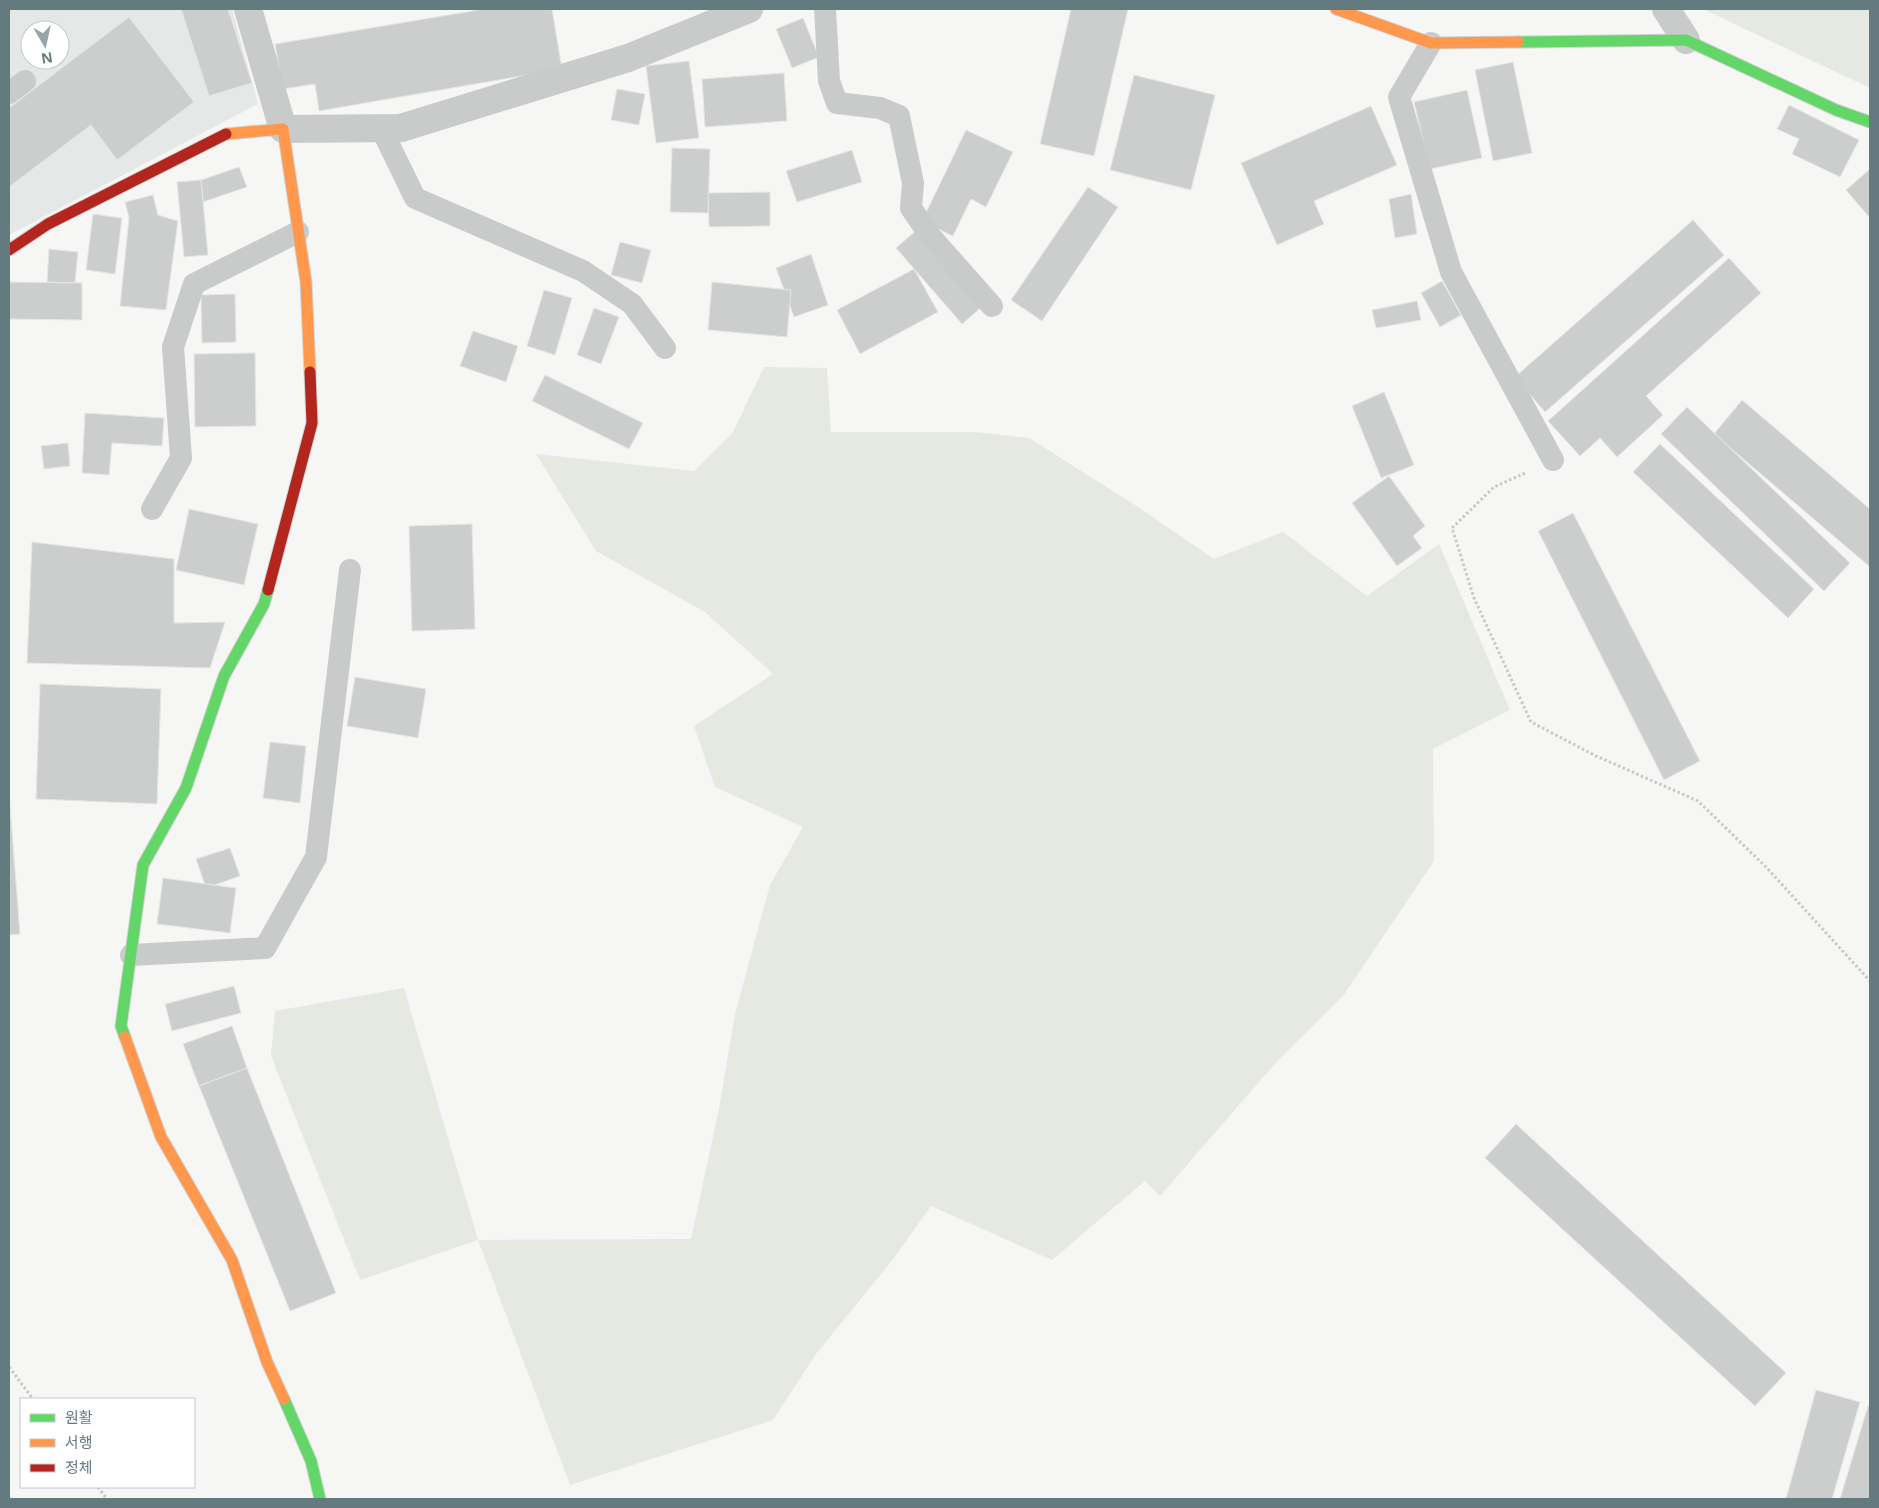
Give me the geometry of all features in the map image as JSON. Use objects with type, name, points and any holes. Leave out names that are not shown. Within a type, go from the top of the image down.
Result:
[{"type":"street","points":[[248,9],[283,129],[306,282],[312,423],[264,604],[224,676],[186,788],[143,865],[121,1026],[161,1137],[232,1260],[267,1362],[311,1461],[320,1499]]},
{"type":"street","points":[[9,250],[48,224],[222,134],[283,129],[401,128],[628,58],[749,9]]},
{"type":"street","points":[[1336,9],[1431,43],[1686,40],[1836,110],[1870,122]]},
{"type":"street","points":[[1666,9],[1686,40]]},
{"type":"lane","points":[[825,9],[829,81],[837,103],[880,108],[900,116],[913,184],[911,208],[931,237],[992,306]]},
{"type":"lane","points":[[1431,43],[1399,98],[1451,272],[1553,460]]},
{"type":"lane","points":[[381,128],[416,198],[583,271],[632,304],[665,348]]},
{"type":"lane","points":[[152,509],[180,458],[173,347],[194,284],[298,232]]},
{"type":"lane","points":[[131,955],[265,948],[316,857],[350,570]]},
{"type":"path","points":[[1553,460],[1494,487],[1452,528],[1474,598],[1531,722],[1594,756],[1698,801],[1766,867],[1870,981]]},
{"type":"path","points":[[9,1367],[32,1398]]},
{"type":"path","points":[[99,1488],[107,1499]]},
{"type":"shaded area","points":[[9,9],[232,9],[258,104],[9,235]]},
{"type":"shaded area","points":[[1709,9],[1870,9],[1870,88],[1707,11]]},
{"type":"shaded area","points":[[764,367],[827,368],[831,432],[975,432],[1029,438],[1135,505],[1214,559],[1283,532],[1367,596],[1439,544],[1510,710],[1433,749],[1434,861],[1343,996],[1279,1059],[1160,1196],[1145,1181],[1052,1260],[931,1206],[894,1258],[816,1354],[773,1420],[570,1485],[478,1240],[691,1239],[719,1109],[735,1014],[770,885],[803,827],[715,787],[694,726],[773,674],[705,612],[596,551],[536,454],[694,471],[732,434]]},
{"type":"shaded area","points":[[404,988],[478,1240],[360,1280],[271,1056],[275,1011]]},
{"type":"building","points":[[181,9],[228,9],[252,83],[209,96]]},
{"type":"building","points":[[484,9],[552,9],[562,69],[319,111],[315,84],[283,89],[275,44]]},
{"type":"building","points":[[1071,9],[1128,9],[1094,156],[1040,144]]},
{"type":"building","points":[[129,17],[194,102],[117,160],[91,125],[9,187],[9,108],[59,70],[70,70],[70,62]]},
{"type":"building","points":[[803,18],[819,57],[792,68],[776,29]]},
{"type":"building","points":[[689,61],[699,138],[656,143],[646,66]]},
{"type":"building","points":[[1513,62],[1532,153],[1493,161],[1475,70]]},
{"type":"building","points":[[784,73],[787,121],[705,127],[702,79]]},
{"type":"building","points":[[1134,75],[1215,95],[1191,190],[1110,170]]},
{"type":"building","points":[[617,89],[645,94],[639,125],[611,120]]},
{"type":"building","points":[[1467,90],[1482,158],[1430,169],[1414,102]]},
{"type":"building","points":[[1789,105],[1859,140],[1840,177],[1792,154],[1799,139],[1777,129]]},
{"type":"building","points":[[1371,106],[1397,165],[1314,201],[1324,224],[1277,245],[1241,163]]},
{"type":"building","points":[[966,130],[1013,152],[986,207],[971,199],[953,236],[922,221]]},
{"type":"building","points":[[672,148],[710,149],[708,213],[670,212]]},
{"type":"building","points":[[852,150],[862,182],[797,202],[786,171]]},
{"type":"building","points":[[239,167],[247,187],[203,202],[201,180]]},
{"type":"building","points":[[1870,169],[1870,218],[1846,190]]},
{"type":"building","points":[[201,180],[208,255],[184,257],[177,182]]},
{"type":"building","points":[[1088,187],[1118,207],[1042,321],[1011,300]]},
{"type":"building","points":[[770,192],[770,226],[709,227],[708,193]]},
{"type":"building","points":[[1411,194],[1417,234],[1395,238],[1389,199]]},
{"type":"building","points":[[153,195],[158,215],[178,221],[166,310],[120,306],[129,218],[125,202]]},
{"type":"building","points":[[93,214],[122,218],[115,274],[86,270]]},
{"type":"building","points":[[1693,220],[1724,255],[1545,412],[1515,377]]},
{"type":"building","points":[[918,229],[984,305],[962,324],[896,248]]},
{"type":"building","points":[[620,242],[651,250],[642,283],[611,275]]},
{"type":"building","points":[[49,249],[78,252],[75,283],[47,282]]},
{"type":"building","points":[[811,254],[828,305],[794,317],[776,268]]},
{"type":"building","points":[[1729,258],[1761,293],[1646,396],[1663,415],[1617,457],[1600,438],[1580,456],[1548,421]]},
{"type":"building","points":[[914,269],[938,312],[860,354],[837,310]]},
{"type":"building","points":[[1442,281],[1461,315],[1440,327],[1421,293]]},
{"type":"building","points":[[9,282],[82,283],[82,320],[9,319]]},
{"type":"building","points":[[712,282],[791,290],[787,337],[708,330]]},
{"type":"building","points":[[544,290],[572,298],[555,355],[527,346]]},
{"type":"building","points":[[235,294],[236,342],[202,343],[201,295]]},
{"type":"building","points":[[1417,301],[1421,320],[1376,328],[1372,310]]},
{"type":"building","points":[[594,308],[619,317],[601,364],[577,355]]},
{"type":"building","points":[[473,331],[518,346],[506,382],[460,366]]},
{"type":"building","points":[[255,353],[256,426],[195,427],[194,354]]},
{"type":"building","points":[[545,375],[643,423],[629,449],[532,401]]},
{"type":"building","points":[[1384,392],[1414,465],[1381,478],[1352,406]]},
{"type":"building","points":[[1742,400],[1870,509],[1870,567],[1714,434]]},
{"type":"building","points":[[1687,407],[1850,563],[1824,591],[1661,434]]},
{"type":"building","points":[[85,413],[164,418],[162,446],[112,443],[109,475],[82,473]]},
{"type":"building","points":[[68,443],[70,466],[44,469],[41,446]]},
{"type":"building","points":[[1660,444],[1814,589],[1788,618],[1633,472]]},
{"type":"building","points":[[1389,476],[1425,526],[1413,536],[1422,548],[1397,566],[1352,503]]},
{"type":"building","points":[[189,509],[258,524],[244,585],[176,570]]},
{"type":"building","points":[[1573,513],[1700,761],[1664,780],[1538,531]]},
{"type":"building","points":[[472,524],[475,629],[412,631],[409,526]]},
{"type":"building","points":[[32,542],[174,559],[174,623],[225,622],[210,668],[27,663]]},
{"type":"building","points":[[355,677],[426,689],[418,738],[347,726]]},
{"type":"building","points":[[40,684],[161,689],[157,804],[36,799]]},
{"type":"building","points":[[270,742],[306,746],[300,803],[263,798]]},
{"type":"building","points":[[9,792],[20,934],[9,935]]},
{"type":"building","points":[[230,848],[240,876],[206,888],[196,859]]},
{"type":"building","points":[[163,878],[236,888],[230,933],[157,924]]},
{"type":"building","points":[[234,986],[241,1013],[172,1031],[165,1004]]},
{"type":"building","points":[[232,1026],[247,1068],[199,1086],[183,1044]]},
{"type":"building","points":[[247,1068],[336,1293],[290,1311],[199,1086]]},
{"type":"building","points":[[1516,1124],[1786,1373],[1755,1406],[1485,1158]]},
{"type":"building","points":[[1816,1390],[1860,1402],[1832,1499],[1786,1499]]},
{"type":"building","points":[[1868,1406],[1870,1406],[1870,1499],[1840,1499]]},
{"type":"traffic: fast","points":[[1518,42],[1686,40],[1836,110],[1870,122]]},
{"type":"traffic: fast","points":[[125,1037],[121,1026],[143,865],[186,788],[224,676],[264,604],[268,590]]},
{"type":"traffic: fast","points":[[284,1399],[311,1461],[320,1499]]},
{"type":"traffic: slow","points":[[1336,9],[1431,43],[1518,42]]},
{"type":"traffic: slow","points":[[226,134],[283,129],[306,282],[310,372]]},
{"type":"traffic: slow","points":[[125,1037],[161,1137],[232,1260],[267,1362],[284,1399]]},
{"type":"traffic: jam","points":[[9,250],[48,224],[226,134]]},
{"type":"traffic: jam","points":[[268,590],[312,423],[310,372]]}]
